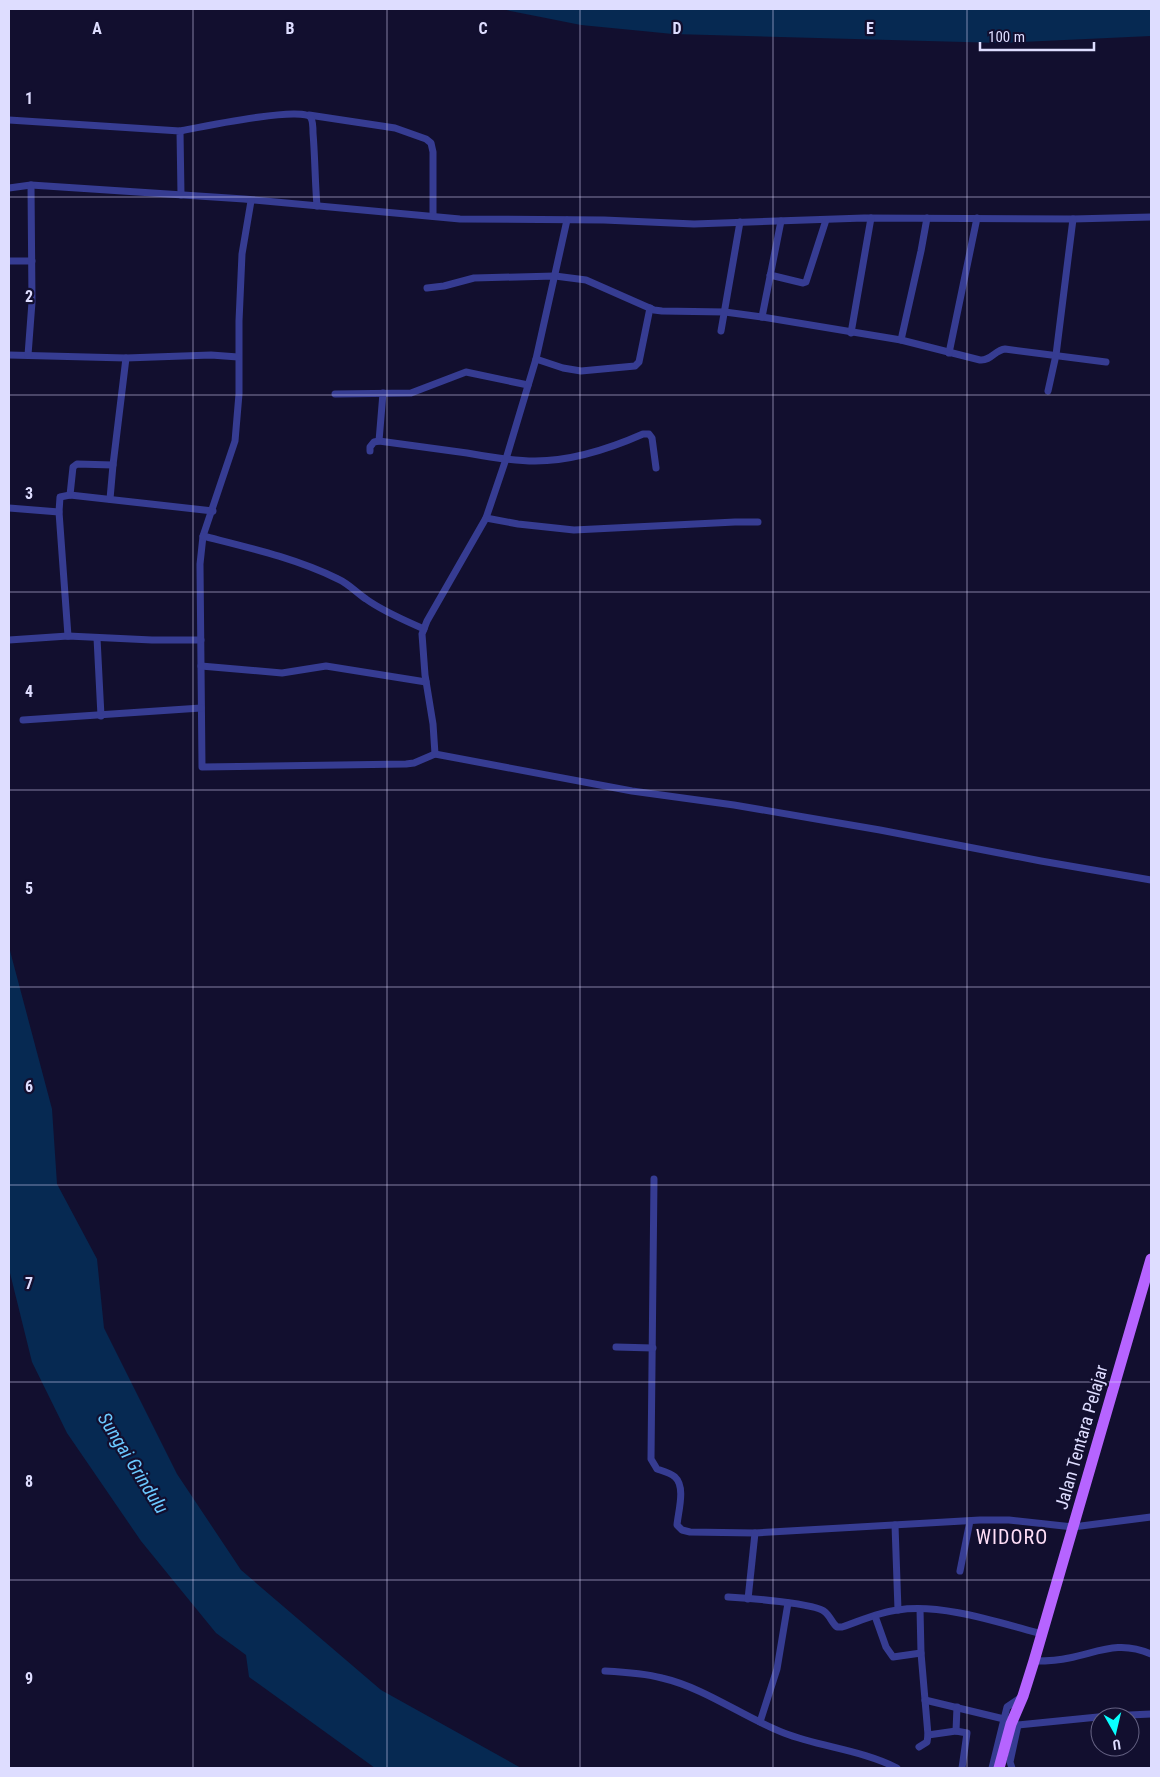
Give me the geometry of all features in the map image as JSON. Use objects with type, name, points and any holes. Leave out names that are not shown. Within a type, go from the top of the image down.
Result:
[{"type":"main road","name":"Jalan Tentara Pelajar","points":[[999,1768],[1011,1722],[1023,1696],[1034,1661],[1151,1259]]},
{"type":"street","points":[[9,120],[180,131],[274,115],[302,113],[395,128],[426,138],[431,143],[433,152],[433,216]]},
{"type":"street","points":[[309,115],[312,118],[317,206]]},
{"type":"street","points":[[180,131],[181,195]]},
{"type":"street","points":[[28,355],[32,302],[31,185]]},
{"type":"street","points":[[9,188],[31,185],[181,195],[460,219],[694,224],[871,218],[1072,219],[1151,217]]},
{"type":"street","points":[[251,201],[242,254],[238,357],[240,394],[235,441],[203,536],[200,564],[201,765],[204,768],[406,764],[414,763],[435,754],[632,791],[734,805],[880,830],[1151,880]]},
{"type":"street","points":[[851,332],[871,218]]},
{"type":"street","points":[[901,340],[927,218]]},
{"type":"street","points":[[949,353],[977,218]]},
{"type":"street","points":[[1048,391],[1056,354],[1072,219]]},
{"type":"street","points":[[435,754],[422,634],[427,621],[486,518],[536,359],[567,220]]},
{"type":"street","points":[[770,275],[802,283],[806,282],[826,220]]},
{"type":"street","points":[[762,317],[781,221]]},
{"type":"street","points":[[721,331],[740,222]]},
{"type":"street","points":[[9,261],[32,261]]},
{"type":"street","points":[[427,288],[444,286],[474,278],[554,276],[586,280],[650,308],[662,311],[725,312],[762,317],[901,340],[949,353],[986,360],[1001,350],[1006,350],[1056,354],[1106,362]]},
{"type":"street","points":[[536,359],[563,368],[581,371],[635,366],[639,362],[650,308]]},
{"type":"street","points":[[9,355],[126,358],[211,355],[238,357]]},
{"type":"street","points":[[110,499],[126,358]]},
{"type":"street","points":[[335,394],[411,393],[466,372],[528,386]]},
{"type":"street","points":[[379,441],[383,393]]},
{"type":"street","points":[[370,451],[370,447],[374,442],[379,441],[506,459],[536,461],[572,458],[611,448],[646,434],[652,438],[656,468]]},
{"type":"street","points":[[70,496],[73,468],[77,464],[113,466]]},
{"type":"street","points":[[68,636],[59,512],[60,497],[110,499],[213,511]]},
{"type":"street","points":[[9,508],[59,512]]},
{"type":"street","points":[[486,518],[518,524],[574,530],[758,522]]},
{"type":"street","points":[[203,536],[273,553],[313,568],[341,580],[366,600],[424,629]]},
{"type":"street","points":[[9,640],[68,636],[201,640]]},
{"type":"street","points":[[97,638],[101,716]]},
{"type":"street","points":[[201,666],[282,673],[326,666],[426,682]]},
{"type":"street","points":[[23,720],[201,708]]},
{"type":"street","points":[[654,1179],[650,1459],[657,1470],[670,1474],[679,1483],[681,1493],[677,1525],[682,1530],[690,1532],[755,1533],[1009,1520],[1073,1527],[1151,1517]]},
{"type":"street","points":[[616,1348],[652,1348]]},
{"type":"street","points":[[960,1571],[970,1521]]},
{"type":"street","points":[[895,1525],[898,1610]]},
{"type":"street","points":[[748,1599],[755,1533]]},
{"type":"street","points":[[728,1597],[788,1603],[824,1611],[837,1627],[898,1610],[920,1609],[950,1612],[1042,1634]]},
{"type":"street","points":[[760,1722],[777,1669],[788,1603]]},
{"type":"street","points":[[919,1746],[927,1742],[928,1735],[921,1653],[920,1609]]},
{"type":"street","points":[[875,1616],[889,1654],[897,1657],[921,1653]]},
{"type":"street","points":[[1034,1661],[1056,1661],[1108,1648],[1141,1649],[1151,1654]]},
{"type":"street","points":[[605,1671],[633,1672],[663,1678],[703,1694],[784,1733],[881,1761],[897,1768]]},
{"type":"street","points":[[925,1700],[1011,1722],[1151,1714]]},
{"type":"street","points":[[956,1731],[957,1707]]},
{"type":"street","points":[[992,1768],[1011,1722]]},
{"type":"street","points":[[1011,1722],[1010,1762],[1012,1768]]},
{"type":"street","points":[[928,1735],[956,1731],[967,1733],[962,1768]]},
{"type":"water","points":[[501,9],[1151,9],[1151,36],[1001,43],[673,34],[581,25]]},
{"type":"water","name":"Sungai Grindulu","points":[[9,947],[52,1109],[57,1184],[97,1259],[104,1328],[177,1474],[241,1570],[381,1690],[521,1768],[375,1768],[249,1677],[246,1655],[216,1633],[141,1541],[67,1433],[32,1362],[9,1269]]},
{"type":"district","name":"WIDORO","points":[[1012,1537]]}]
